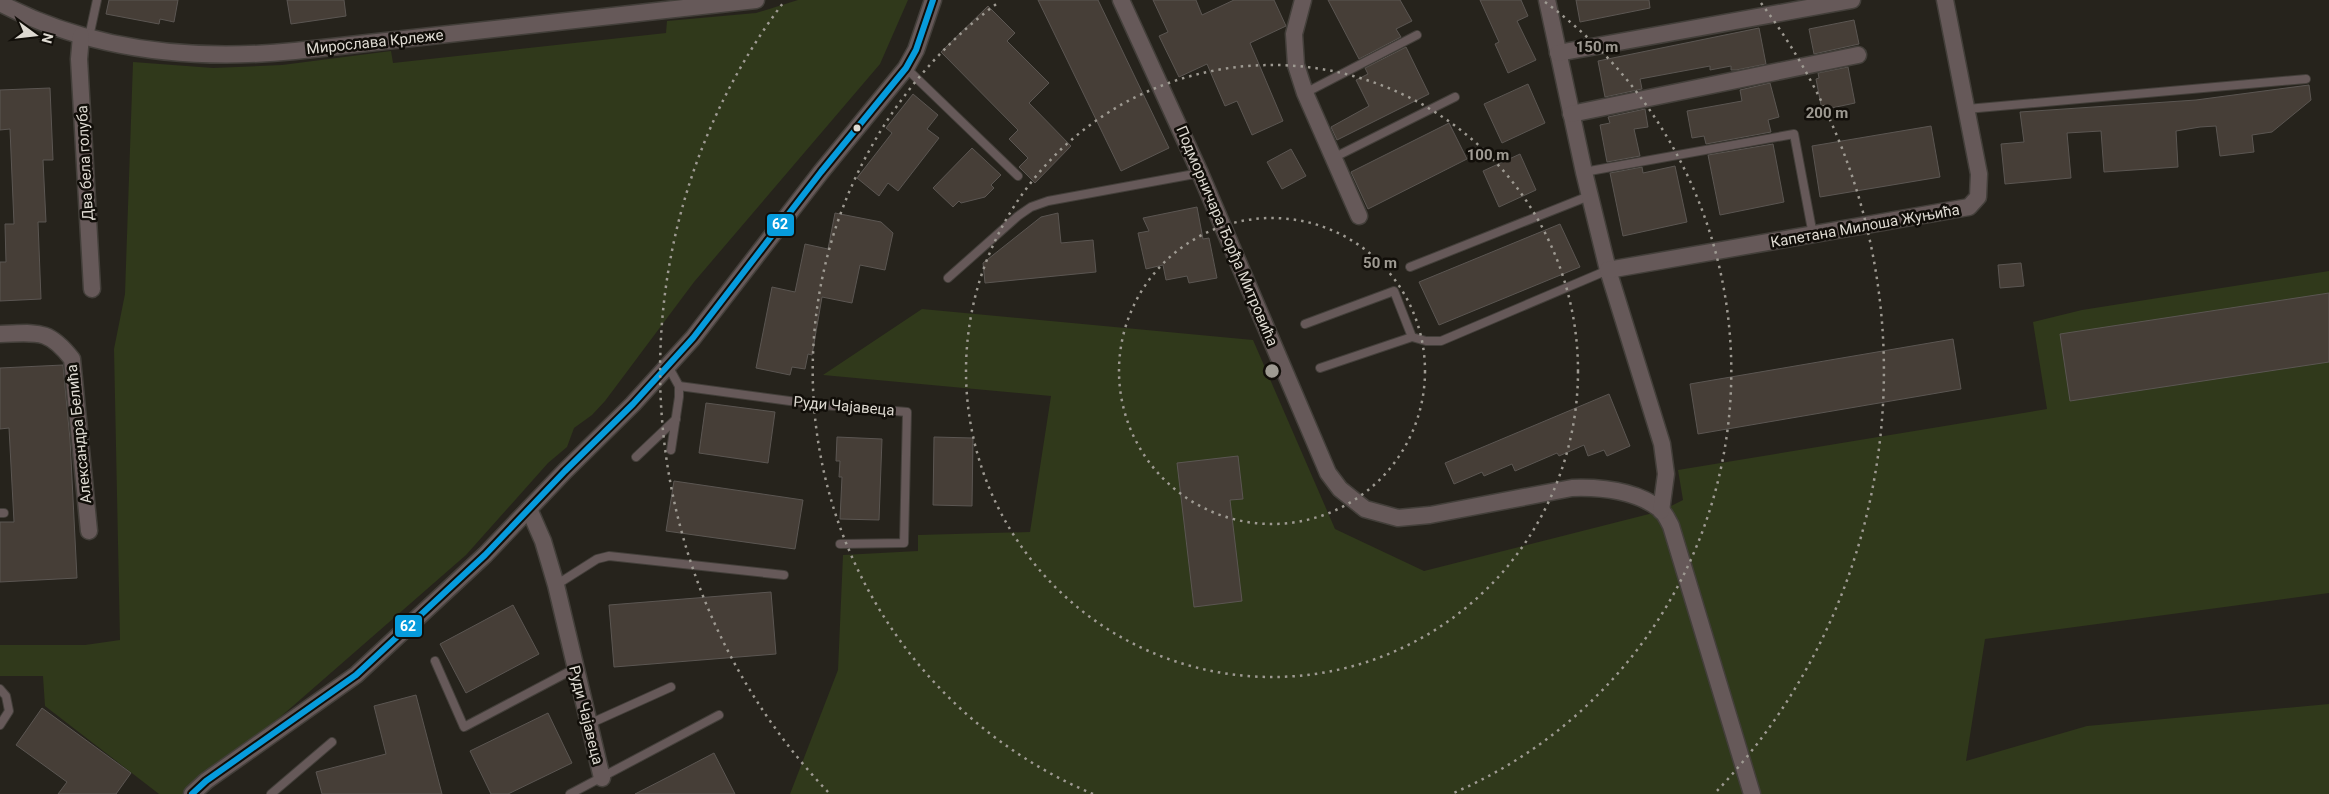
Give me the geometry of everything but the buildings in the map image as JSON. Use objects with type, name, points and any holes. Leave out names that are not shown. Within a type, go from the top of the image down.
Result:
[{"type":"street","name":"Мирослава Крлеже","points":[[0,3],[38,21],[85,37],[178,53],[241,55],[756,0]]},
{"type":"street","points":[[192,794],[206,781],[356,674],[485,555],[668,366],[721,304],[821,172],[906,68],[916,50],[933,0]]},
{"type":"street","name":"Подморничара Ђорђа Митровића","points":[[1121,0],[1200,172],[1328,473],[1340,489],[1365,509],[1398,518],[1430,515],[1572,488],[1627,494],[1646,500],[1662,510]]},
{"type":"street","points":[[1303,0],[1296,20],[1294,46],[1296,65],[1305,93],[1359,216]]},
{"type":"street","points":[[1547,0],[1589,196],[1608,270],[1662,444],[1666,474],[1662,510],[1671,526],[1752,794]]},
{"type":"street","points":[[1558,52],[1852,0]]},
{"type":"street","name":"Капетана Милоша Жуњића","points":[[1608,270],[1969,207],[1978,197],[1980,188],[1979,174],[1945,0]]},
{"type":"street","name":"Два бела голуба","points":[[85,37],[80,68],[92,289]]},
{"type":"street","points":[[1571,114],[1858,54]]},
{"type":"street","name":"Александра Белића","points":[[0,334],[32,333],[50,336],[61,345],[72,359],[89,531]]},
{"type":"street","name":"Руди Чајавеца","points":[[529,509],[543,542],[556,585],[574,669],[602,778]]},
{"type":"lane","points":[[85,37],[97,0]]},
{"type":"lane","points":[[1305,93],[1417,35]]},
{"type":"lane","points":[[906,68],[1018,176]]},
{"type":"lane","points":[[1967,109],[2306,79]]},
{"type":"lane","points":[[1333,158],[1455,97]]},
{"type":"lane","points":[[1584,172],[1794,134],[1813,235]]},
{"type":"lane","points":[[948,278],[1018,216],[1031,207],[1200,172]]},
{"type":"lane","points":[[1410,267],[1589,196]]},
{"type":"lane","points":[[1320,368],[1412,337],[1426,341],[1441,341],[1608,270]]},
{"type":"lane","points":[[1305,324],[1394,291],[1412,337]]},
{"type":"lane","points":[[668,366],[679,386],[671,450]]},
{"type":"lane","name":"Руди Чајавеца","points":[[679,386],[812,404],[907,412],[904,542],[840,544]]},
{"type":"lane","points":[[636,457],[676,419]]},
{"type":"lane","points":[[556,585],[597,559],[609,556],[784,575]]},
{"type":"lane","points":[[435,661],[464,726],[574,669]]},
{"type":"lane","points":[[588,724],[671,687]]},
{"type":"lane","points":[[0,688],[6,696],[9,711],[0,725]]},
{"type":"lane","points":[[570,794],[718,715]]},
{"type":"lane","points":[[270,794],[332,742]]},
{"type":"green space","points":[[798,0],[908,0],[880,64],[694,282],[605,401],[592,415],[574,428],[567,447],[548,463],[466,555],[192,794],[159,794],[45,706],[43,676],[0,676],[0,645],[85,645],[120,640],[114,349],[125,294],[133,62],[213,68],[282,65],[391,51],[393,63],[666,33],[667,21],[756,13]]},
{"type":"green space","points":[[2329,271],[2329,593],[1985,639],[1966,761],[2087,726],[2329,704],[2329,794],[790,794],[838,670],[843,555],[918,551],[918,535],[1030,532],[1051,396],[823,375],[922,309],[1253,340],[1335,529],[1424,571],[1661,511],[1683,500],[1678,470],[2047,409],[2033,322],[2082,310]]},
{"type":"transit line","name":"62","points":[[192,794],[206,781],[356,675],[485,555],[565,471],[633,404],[693,338],[821,172],[906,68],[916,50],[933,0]]}]
